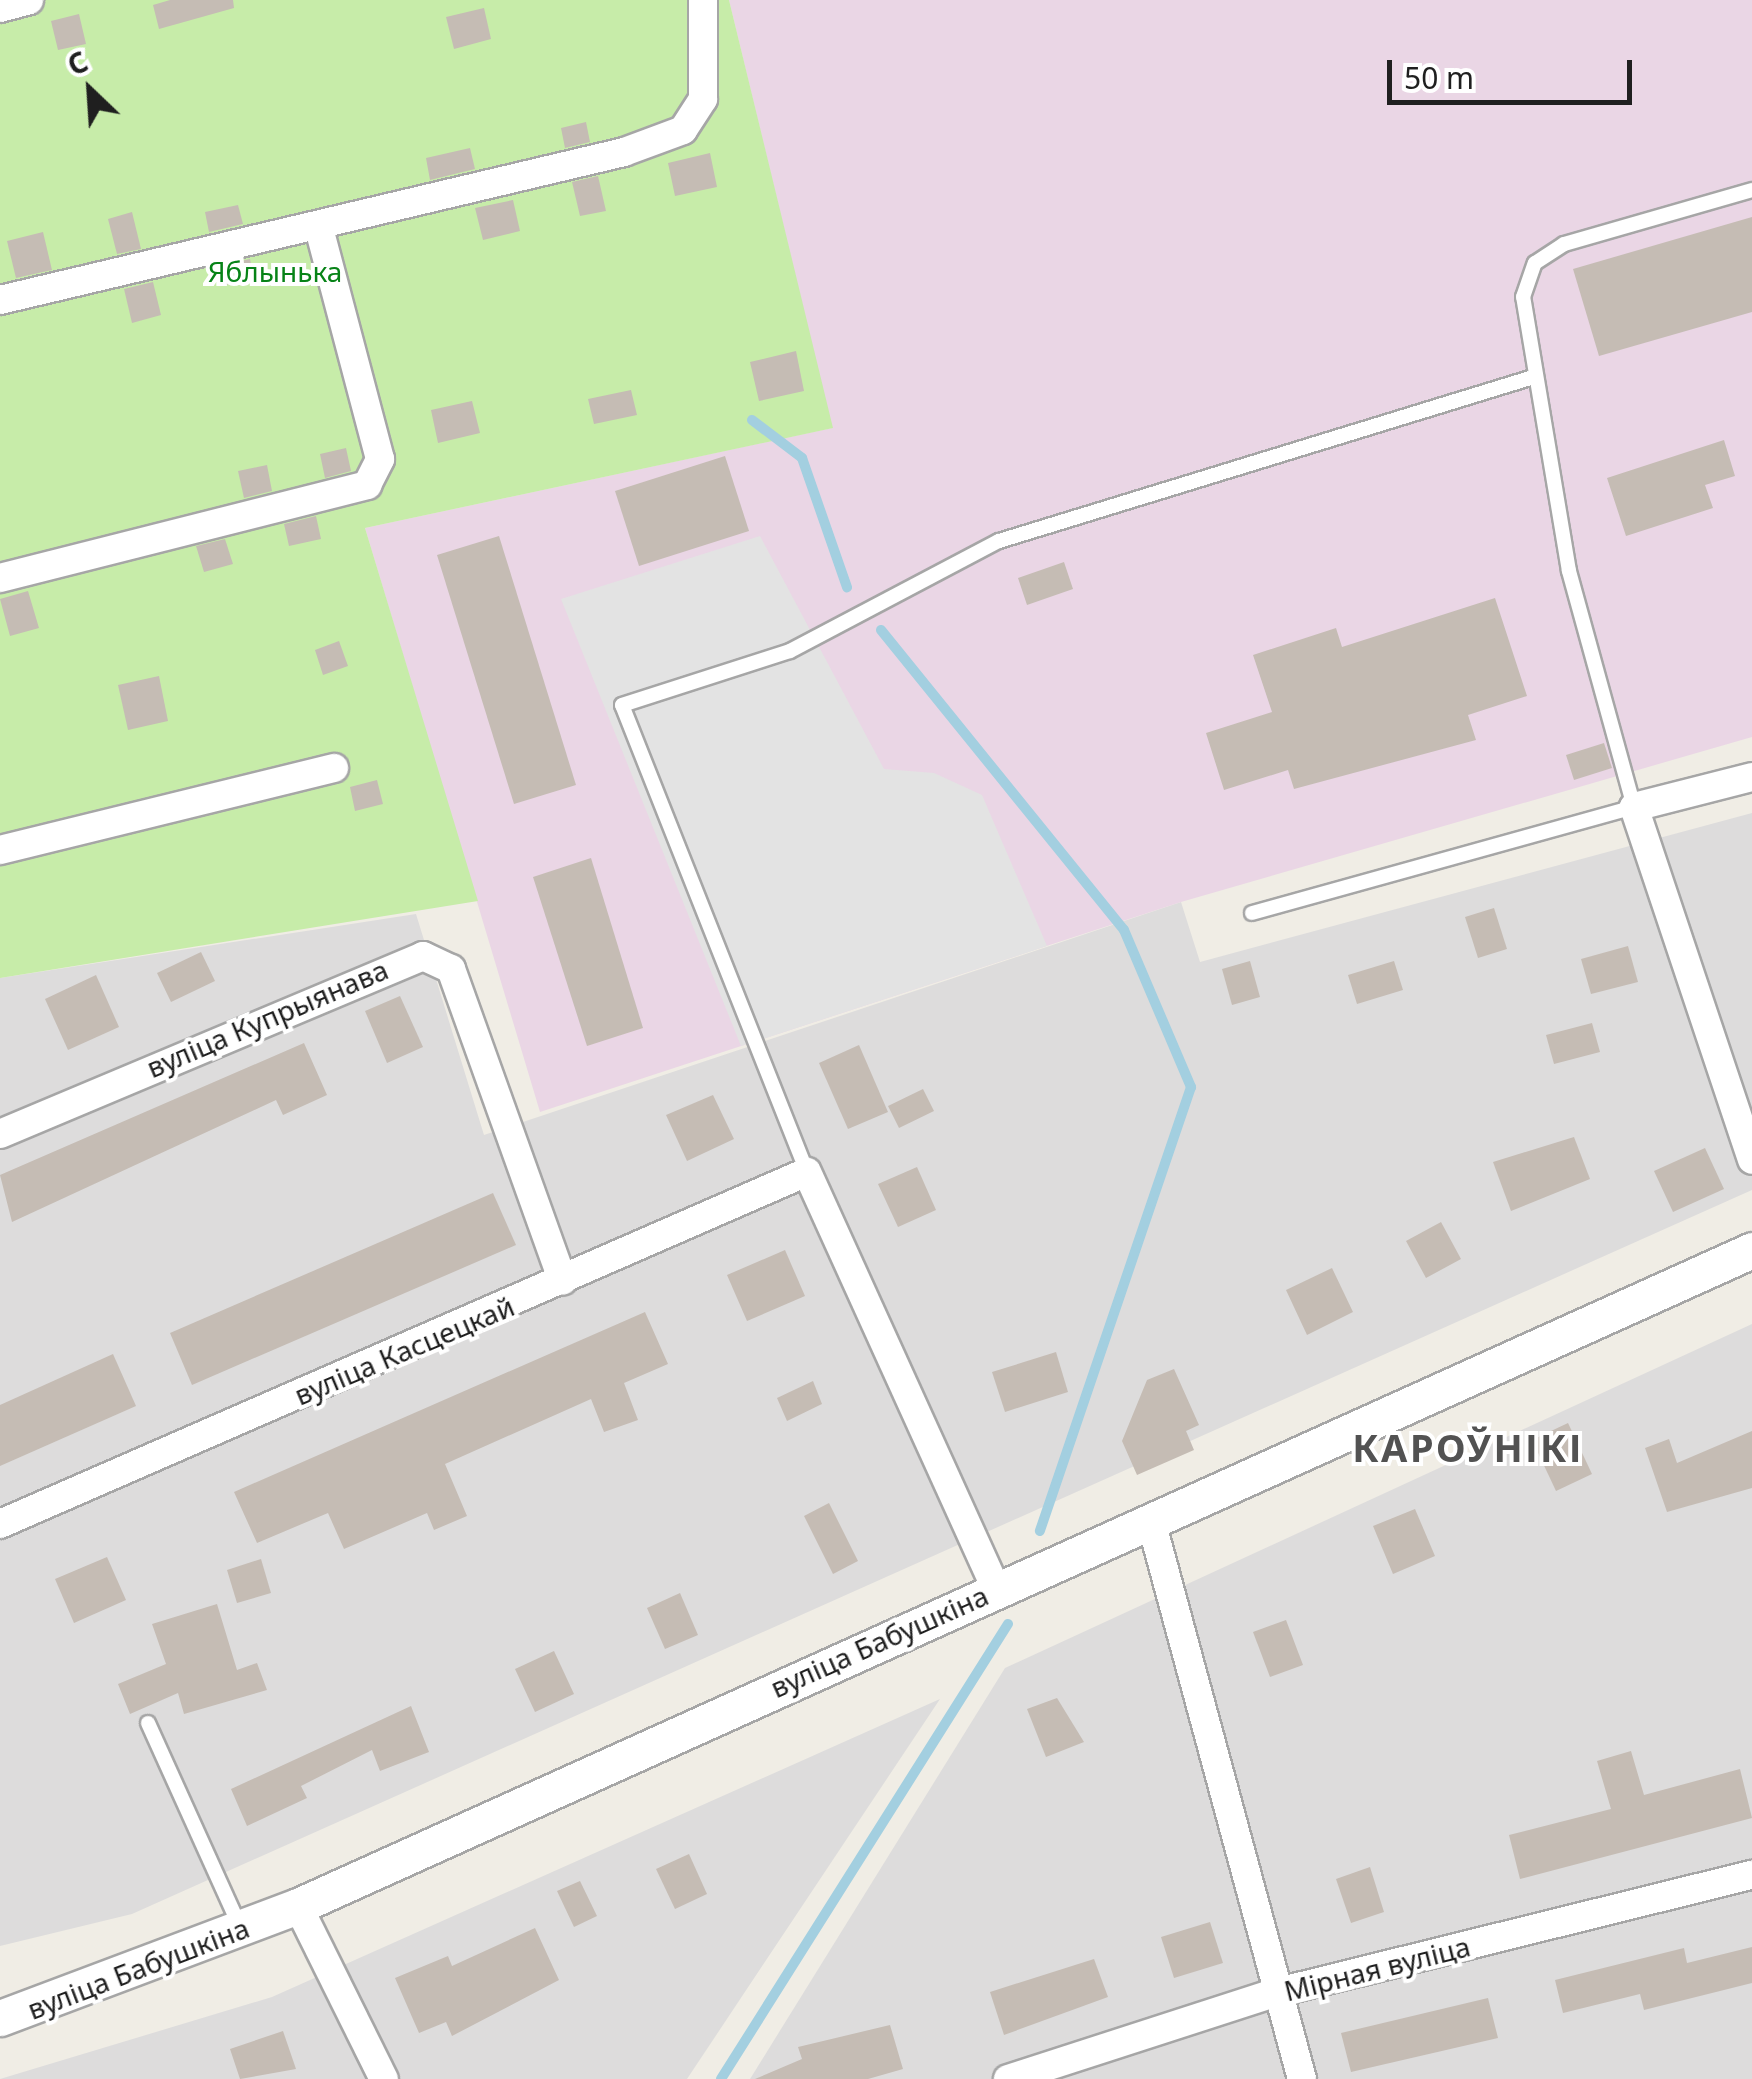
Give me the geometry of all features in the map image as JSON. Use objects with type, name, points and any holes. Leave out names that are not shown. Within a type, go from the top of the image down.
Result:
[{"type":"street","points":[[0,8],[29,0]]},
{"type":"street","points":[[0,300],[318,225],[682,130],[704,99],[703,0]]},
{"type":"street","points":[[0,578],[367,485],[380,459],[318,225]]},
{"type":"street","points":[[0,850],[334,768]]},
{"type":"street","points":[[1752,777],[1634,806],[1752,1160]]},
{"type":"street","name":"вуліца Купрыянава","points":[[0,1134],[424,956],[451,969],[563,1282]]},
{"type":"street","points":[[807,1172],[996,1588]]},
{"type":"street","name":"вуліца Касцецкай","points":[[0,1524],[563,1282],[807,1172]]},
{"type":"street","name":"вуліца Бабушкіна","points":[[0,2018],[298,1906],[1752,1250]]},
{"type":"street","points":[[1151,1521],[1302,2079]]},
{"type":"street","name":"Мірная вуліца","points":[[1008,2079],[1278,1992],[1752,1875]]},
{"type":"street","points":[[298,1906],[384,2079]]},
{"type":"lane","points":[[1252,913],[1634,806],[1574,589],[1530,378],[1522,297],[1535,263],[1564,244],[1752,190]]},
{"type":"lane","points":[[807,1172],[622,705],[790,650],[999,542],[1530,378]]},
{"type":"lane","points":[[148,1723],[241,1930]]},
{"type":"shaded area","points":[[729,0],[1752,0],[1752,737],[1181,902],[540,1112],[365,528],[832,428]]},
{"type":"shaded area","points":[[760,536],[884,769],[934,773],[982,795],[1047,946],[741,1046],[561,599]]},
{"type":"shaded area","points":[[1752,813],[1752,1190],[132,1914],[0,1946],[0,978],[416,914],[484,1135],[1181,902],[1200,962]]},
{"type":"shaded area","points":[[1752,1324],[1752,2079],[750,2079],[1005,1668]]},
{"type":"shaded area","points":[[940,1699],[687,2079],[0,2079],[272,1997]]},
{"type":"green space","name":"Яблынька","points":[[0,0],[729,0],[833,428],[365,528],[478,901],[0,978]]},
{"type":"building","points":[[170,0],[233,0],[234,8],[159,29],[153,5]]},
{"type":"building","points":[[484,8],[491,39],[454,49],[446,17]]},
{"type":"building","points":[[79,14],[86,44],[58,50],[51,21]]},
{"type":"building","points":[[586,122],[590,142],[565,148],[561,128]]},
{"type":"building","points":[[470,148],[475,169],[430,180],[426,158]]},
{"type":"building","points":[[710,153],[717,187],[675,196],[668,163]]},
{"type":"building","points":[[598,176],[606,211],[580,216],[572,182]]},
{"type":"building","points":[[513,200],[520,231],[483,240],[475,208]]},
{"type":"building","points":[[238,205],[243,224],[209,232],[205,212]]},
{"type":"building","points":[[132,212],[141,249],[117,254],[108,219]]},
{"type":"building","points":[[1752,217],[1752,312],[1599,356],[1573,269]]},
{"type":"building","points":[[43,232],[52,270],[16,278],[7,241]]},
{"type":"building","points":[[250,259],[254,278],[222,286],[218,266]]},
{"type":"building","points":[[153,282],[161,315],[132,323],[124,289]]},
{"type":"building","points":[[796,351],[804,391],[759,401],[750,362]]},
{"type":"building","points":[[631,390],[637,415],[594,424],[588,399]]},
{"type":"building","points":[[472,401],[480,433],[438,443],[431,410]]},
{"type":"building","points":[[1724,440],[1735,476],[1705,485],[1713,508],[1626,536],[1607,478]]},
{"type":"building","points":[[346,448],[351,471],[325,478],[320,454]]},
{"type":"building","points":[[725,456],[749,531],[639,566],[615,491]]},
{"type":"building","points":[[267,465],[272,491],[244,498],[238,471]]},
{"type":"building","points":[[316,516],[321,539],[289,546],[284,524]]},
{"type":"building","points":[[499,536],[576,785],[514,804],[437,555]]},
{"type":"building","points":[[225,539],[233,564],[204,572],[196,546]]},
{"type":"building","points":[[1064,562],[1073,589],[1027,605],[1018,578]]},
{"type":"building","points":[[28,591],[39,628],[10,636],[0,599]]},
{"type":"building","points":[[1495,598],[1527,696],[1468,715],[1476,740],[1294,789],[1288,770],[1224,790],[1206,733],[1272,712],[1253,655],[1336,628],[1342,647]]},
{"type":"building","points":[[339,641],[348,666],[323,675],[315,650]]},
{"type":"building","points":[[159,676],[168,721],[128,730],[118,685]]},
{"type":"building","points":[[1604,743],[1612,768],[1574,780],[1566,755]]},
{"type":"building","points":[[377,780],[383,804],[355,811],[350,787]]},
{"type":"building","points":[[591,858],[643,1028],[587,1046],[533,877]]},
{"type":"building","points":[[1494,908],[1507,949],[1478,958],[1465,917]]},
{"type":"building","points":[[1628,946],[1638,982],[1591,994],[1581,959]]},
{"type":"building","points":[[201,952],[215,981],[171,1002],[157,973]]},
{"type":"building","points":[[1250,961],[1260,997],[1232,1005],[1222,969]]},
{"type":"building","points":[[1394,961],[1403,990],[1357,1004],[1348,975]]},
{"type":"building","points":[[96,975],[119,1027],[68,1050],[45,999]]},
{"type":"building","points":[[400,996],[423,1047],[387,1063],[365,1011]]},
{"type":"building","points":[[1592,1023],[1600,1052],[1554,1064],[1546,1035]]},
{"type":"building","points":[[304,1043],[327,1095],[283,1115],[276,1100],[12,1222],[0,1175]]},
{"type":"building","points":[[859,1045],[888,1112],[848,1129],[819,1063]]},
{"type":"building","points":[[923,1089],[934,1111],[899,1128],[888,1106]]},
{"type":"building","points":[[713,1095],[734,1139],[687,1161],[666,1115]]},
{"type":"building","points":[[1574,1137],[1590,1179],[1511,1211],[1493,1162]]},
{"type":"building","points":[[1705,1148],[1724,1189],[1673,1212],[1654,1171]]},
{"type":"building","points":[[917,1167],[936,1210],[898,1227],[878,1184]]},
{"type":"building","points":[[493,1193],[516,1245],[192,1385],[170,1333]]},
{"type":"building","points":[[1441,1222],[1461,1259],[1426,1278],[1406,1241]]},
{"type":"building","points":[[785,1250],[805,1296],[747,1321],[727,1275]]},
{"type":"building","points":[[1332,1268],[1353,1312],[1307,1335],[1286,1290]]},
{"type":"building","points":[[645,1312],[668,1364],[624,1383],[638,1420],[604,1432],[591,1399],[445,1464],[467,1516],[434,1530],[427,1513],[344,1549],[328,1513],[257,1543],[234,1492]]},
{"type":"building","points":[[1056,1352],[1068,1392],[1005,1412],[992,1372]]},
{"type":"building","points":[[113,1354],[136,1406],[0,1466],[0,1405]]},
{"type":"building","points":[[1174,1369],[1199,1425],[1186,1431],[1194,1450],[1137,1475],[1122,1441],[1147,1380]]},
{"type":"building","points":[[813,1381],[822,1404],[787,1421],[777,1398]]},
{"type":"building","points":[[1568,1423],[1592,1474],[1556,1491],[1532,1440]]},
{"type":"building","points":[[1752,1431],[1752,1488],[1667,1512],[1645,1448],[1669,1439],[1677,1463]]},
{"type":"building","points":[[829,1503],[858,1561],[833,1574],[804,1516]]},
{"type":"building","points":[[1415,1509],[1435,1556],[1393,1574],[1373,1526]]},
{"type":"building","points":[[107,1557],[126,1600],[74,1623],[55,1579]]},
{"type":"building","points":[[261,1559],[271,1593],[237,1603],[227,1570]]},
{"type":"building","points":[[680,1593],[698,1635],[665,1649],[647,1608]]},
{"type":"building","points":[[217,1604],[237,1670],[257,1663],[267,1690],[184,1714],[178,1693],[130,1714],[118,1684],[166,1664],[152,1624]]},
{"type":"building","points":[[1286,1620],[1303,1665],[1270,1677],[1253,1632]]},
{"type":"building","points":[[554,1651],[574,1694],[535,1712],[515,1669]]},
{"type":"building","points":[[1057,1698],[1084,1742],[1046,1757],[1027,1709]]},
{"type":"building","points":[[411,1706],[429,1752],[380,1771],[372,1750],[301,1786],[307,1798],[247,1826],[231,1789]]},
{"type":"building","points":[[1631,1751],[1644,1795],[1740,1769],[1752,1818],[1520,1879],[1509,1835],[1611,1809],[1597,1761]]},
{"type":"building","points":[[689,1854],[707,1894],[675,1909],[656,1869]]},
{"type":"building","points":[[1370,1867],[1384,1912],[1351,1923],[1336,1879]]},
{"type":"building","points":[[580,1881],[597,1916],[574,1927],[557,1891]]},
{"type":"building","points":[[1210,1922],[1223,1963],[1174,1978],[1161,1937]]},
{"type":"building","points":[[535,1928],[559,1980],[452,2036],[446,2022],[419,2033],[395,1978],[448,1956],[452,1966]]},
{"type":"building","points":[[1752,1947],[1752,1983],[1644,2010],[1640,1994],[1563,2013],[1555,1980],[1684,1948],[1687,1963]]},
{"type":"building","points":[[1094,1959],[1108,1997],[1004,2035],[990,1992]]},
{"type":"building","points":[[1488,1998],[1498,2038],[1351,2072],[1341,2033]]},
{"type":"building","points":[[890,2025],[903,2069],[868,2079],[755,2079],[802,2059],[798,2047]]},
{"type":"building","points":[[283,2031],[296,2069],[240,2079],[230,2049]]},
{"type":"waterway","points":[[752,420],[802,458],[847,587]]},
{"type":"waterway","points":[[881,630],[1124,930],[1191,1087],[1040,1531]]},
{"type":"waterway","points":[[721,2079],[1008,1624]]},
{"type":"district","name":"КАРОЎНІКІ","points":[[1468,1448]]}]
